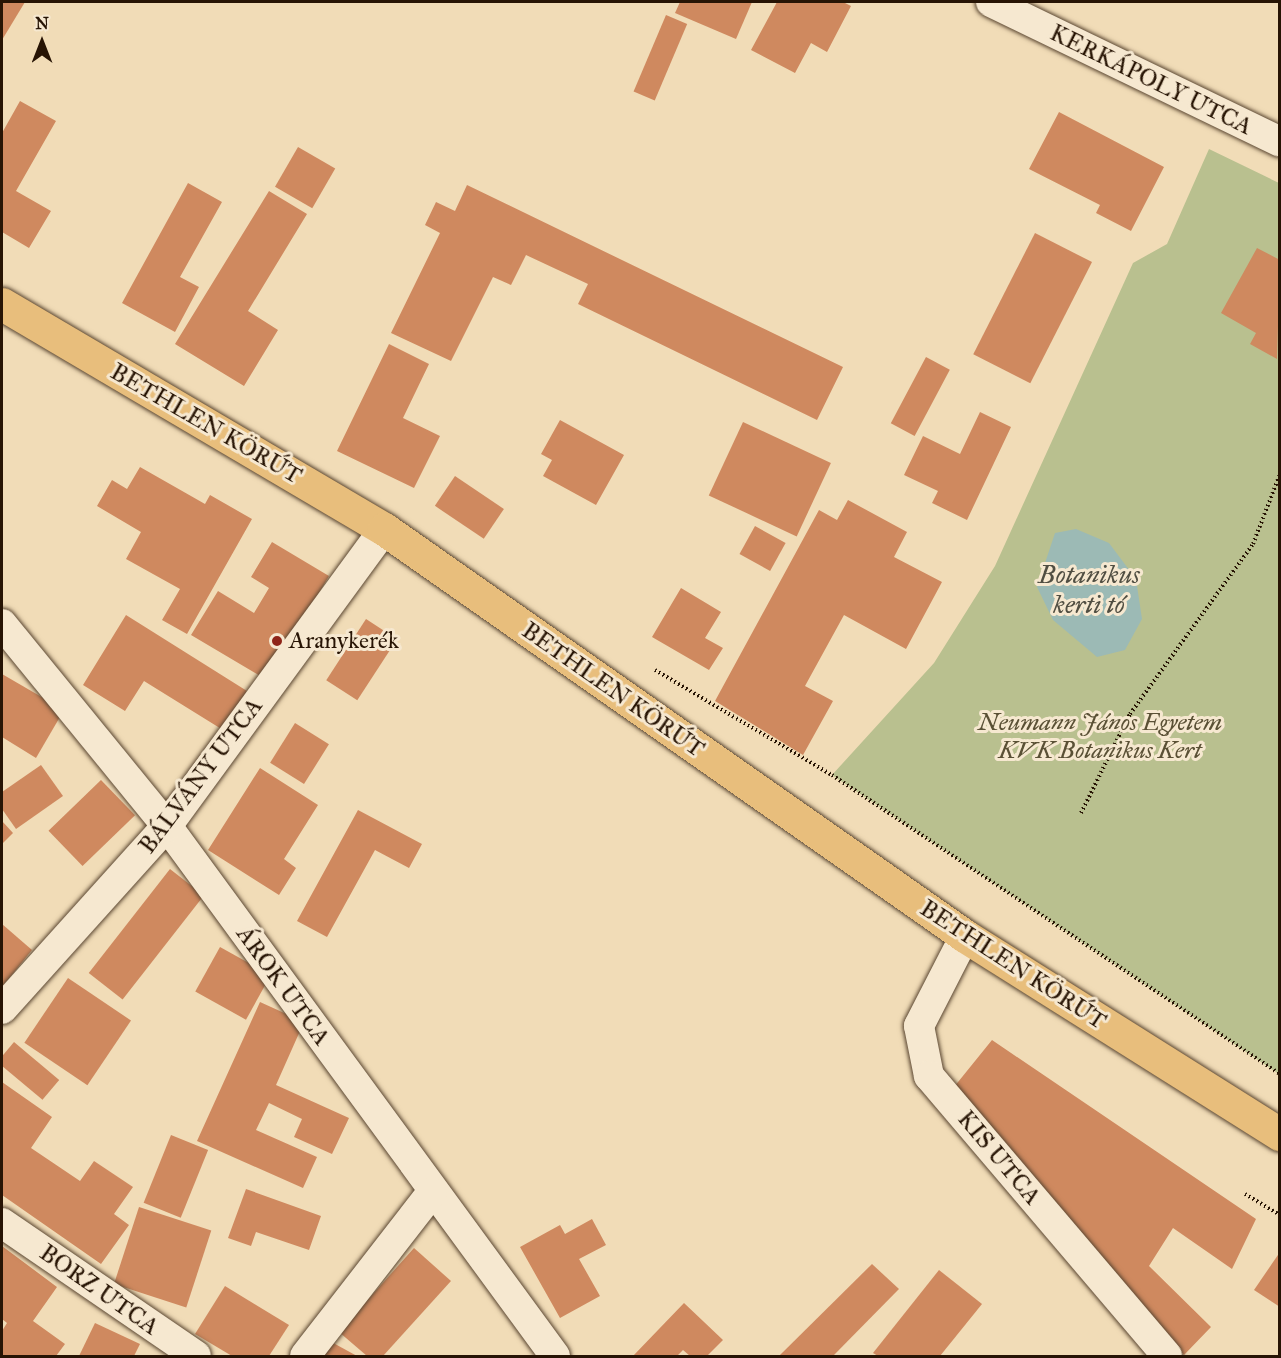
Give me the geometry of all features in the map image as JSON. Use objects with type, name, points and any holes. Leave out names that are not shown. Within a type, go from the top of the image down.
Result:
[{"type":"main road","name":"BETHLEN KÖRÚT","points":[[2,304],[384,530],[965,936],[1213,1092]]},
{"type":"main road","points":[[1213,1092],[1280,1119]]},
{"type":"main road","points":[[1213,1092],[1280,1134]]},
{"type":"street","name":"KERKÁPOLY UTCA","points":[[991,2],[1280,142]]},
{"type":"street","name":"BÁLVÁNY UTCA","points":[[2,1009],[168,826],[384,530]]},
{"type":"street","name":"ÁROK UTCA","points":[[2,624],[168,826],[432,1192],[555,1356]]},
{"type":"street","name":"KIS UTCA","points":[[965,936],[918,1026],[929,1076],[1167,1356]]},
{"type":"street","points":[[305,1356],[432,1192]]},
{"type":"street","name":"BORZ UTCA","points":[[2,1223],[196,1356]]},
{"type":"path","points":[[1081,813],[1130,714],[1254,544],[1280,474]]},
{"type":"path","points":[[649,666],[832,775],[1280,1074]]},
{"type":"path","points":[[1245,1194],[1280,1215]]},
{"type":"green space","name":"Neumann János Egyetem KVK Botanikus Kert","points":[[1209,149],[1279,183],[1279,1074],[832,775],[934,663],[995,566],[1133,263],[1167,244]]},
{"type":"water","name":"Botanikus kerti tó","points":[[1076,529],[1109,543],[1136,579],[1142,619],[1125,650],[1097,657],[1053,620],[1037,587],[1055,533]]},
{"type":"building","points":[[2,2],[25,2],[2,40]]},
{"type":"building","points":[[680,2],[752,2],[736,39],[675,13]]},
{"type":"building","points":[[777,2],[843,2],[851,6],[827,52],[811,43],[795,73],[751,50]]},
{"type":"building","points":[[666,15],[687,24],[655,100],[634,91]]},
{"type":"building","points":[[20,101],[56,121],[16,191],[51,211],[29,248],[2,232],[2,133]]},
{"type":"building","points":[[1059,112],[1164,167],[1131,231],[1096,213],[1100,205],[1029,169]]},
{"type":"building","points":[[298,147],[335,168],[312,208],[275,187]]},
{"type":"building","points":[[188,183],[222,202],[180,277],[199,287],[175,332],[122,303]]},
{"type":"building","points":[[467,185],[843,367],[817,420],[578,304],[588,284],[526,255],[511,285],[493,277],[451,361],[391,333],[440,233],[425,225],[436,202],[455,211]]},
{"type":"building","points":[[269,191],[307,214],[248,311],[278,330],[244,386],[175,344]]},
{"type":"building","points":[[1035,233],[1092,262],[1030,383],[973,354]]},
{"type":"building","points":[[1257,248],[1280,260],[1277,359],[1250,344],[1256,333],[1221,313]]},
{"type":"building","points":[[389,344],[429,364],[403,418],[440,436],[414,488],[337,451]]},
{"type":"building","points":[[926,357],[950,370],[915,436],[891,423]]},
{"type":"building","points":[[980,412],[1011,427],[967,520],[932,503],[938,491],[904,475],[923,436],[960,454]]},
{"type":"building","points":[[560,420],[624,455],[596,505],[543,476],[552,460],[541,454]]},
{"type":"building","points":[[743,422],[831,463],[797,536],[709,495]]},
{"type":"building","points":[[140,467],[205,504],[210,495],[252,519],[187,634],[162,620],[180,589],[126,559],[141,532],[97,506],[112,480],[127,489]]},
{"type":"building","points":[[455,476],[504,509],[484,539],[435,506]]},
{"type":"building","points":[[848,500],[907,532],[894,557],[942,582],[906,649],[844,615],[805,686],[833,701],[803,755],[715,701],[819,510],[837,520]]},
{"type":"building","points":[[755,526],[786,543],[770,571],[739,554]]},
{"type":"building","points":[[272,542],[329,576],[267,680],[191,635],[218,591],[254,613],[269,588],[251,577]]},
{"type":"building","points":[[681,588],[721,612],[705,638],[723,648],[709,670],[652,637]]},
{"type":"building","points":[[126,615],[247,691],[223,730],[144,681],[125,711],[83,685]]},
{"type":"building","points":[[366,619],[397,639],[357,700],[326,680]]},
{"type":"building","points":[[2,674],[64,710],[36,758],[2,737]]},
{"type":"building","points":[[295,723],[329,744],[304,784],[270,763]]},
{"type":"building","points":[[41,765],[63,796],[16,829],[2,809],[2,792]]},
{"type":"building","points":[[260,768],[318,805],[284,859],[296,868],[279,895],[208,850]]},
{"type":"building","points":[[101,780],[135,815],[83,866],[48,831]]},
{"type":"building","points":[[358,810],[422,844],[409,868],[375,850],[327,937],[297,921]]},
{"type":"building","points":[[2,821],[13,833],[2,844]]},
{"type":"building","points":[[170,869],[204,895],[123,999],[89,973]]},
{"type":"building","points":[[2,924],[32,950],[2,987]]},
{"type":"building","points":[[220,947],[271,975],[246,1020],[195,992]]},
{"type":"building","points":[[68,978],[131,1020],[87,1085],[24,1043]]},
{"type":"building","points":[[260,1002],[304,1022],[276,1085],[349,1118],[332,1154],[294,1137],[302,1119],[269,1103],[256,1130],[317,1157],[303,1188],[197,1141]]},
{"type":"building","points":[[992,1040],[1256,1219],[1232,1269],[1173,1228],[1149,1266],[1211,1327],[1184,1355],[954,1087]]},
{"type":"building","points":[[14,1042],[59,1080],[42,1100],[2,1066],[2,1056]]},
{"type":"building","points":[[2,1082],[52,1117],[31,1148],[80,1181],[94,1161],[133,1187],[114,1214],[129,1225],[101,1264],[2,1195]]},
{"type":"building","points":[[171,1135],[208,1150],[181,1218],[144,1203]]},
{"type":"building","points":[[246,1189],[321,1216],[309,1250],[256,1232],[251,1246],[228,1238]]},
{"type":"building","points":[[139,1207],[211,1230],[186,1308],[114,1284]]},
{"type":"building","points":[[592,1219],[606,1245],[579,1259],[600,1296],[560,1318],[520,1247],[560,1225],[565,1234]]},
{"type":"building","points":[[2,1246],[57,1287],[33,1321],[65,1344],[56,1356],[2,1356],[2,1331],[7,1323],[2,1319]]},
{"type":"building","points":[[414,1248],[451,1281],[383,1356],[367,1356],[339,1332]]},
{"type":"building","points":[[1280,1252],[1280,1307],[1254,1290]]},
{"type":"building","points":[[872,1264],[899,1289],[833,1356],[779,1356]]},
{"type":"building","points":[[939,1270],[982,1304],[940,1356],[878,1356],[873,1353]]},
{"type":"building","points":[[225,1286],[289,1325],[269,1356],[232,1356],[195,1334]]},
{"type":"building","points":[[684,1303],[723,1340],[707,1356],[690,1356],[683,1350],[677,1356],[633,1356]]},
{"type":"building","points":[[95,1323],[140,1344],[134,1356],[79,1356]]},
{"type":"building","points":[[326,1339],[357,1356],[316,1356]]},
{"type":"place","name":"Aranykerék","points":[[277,641]]}]
